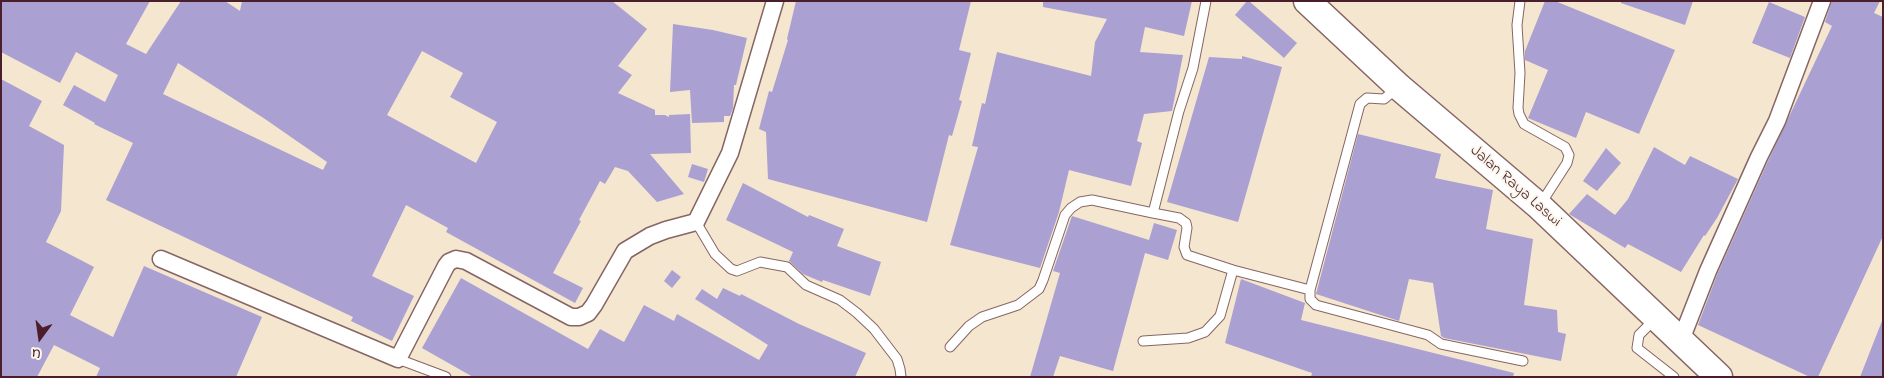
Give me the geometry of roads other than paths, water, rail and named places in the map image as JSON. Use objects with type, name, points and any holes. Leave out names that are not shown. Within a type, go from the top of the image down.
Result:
[{"type":"main road","name":"Jalan Raya Laswi","points":[[1307,1],[1399,86],[1539,206],[1719,377]]},
{"type":"street","points":[[161,259],[398,359],[449,262],[456,259],[466,262],[571,317],[580,317],[588,313],[594,305],[625,251],[650,236],[696,222],[730,153],[774,1]]},
{"type":"street","points":[[1681,340],[1712,262],[1777,121],[1822,1]]},
{"type":"lane","points":[[1153,213],[1179,111],[1193,68],[1206,1]]},
{"type":"lane","points":[[1520,1],[1517,25],[1520,73],[1519,114],[1524,124],[1565,147],[1569,155],[1568,163],[1539,206]]},
{"type":"lane","points":[[1399,86],[1384,99],[1367,98],[1361,101],[1310,290],[1310,299],[1316,306],[1428,335],[1441,344],[1522,361]]},
{"type":"lane","points":[[950,347],[960,334],[975,321],[1018,304],[1038,289],[1044,280],[1065,215],[1080,202],[1092,200],[1179,218],[1186,223],[1184,247],[1187,255],[1233,270],[1310,290]]},
{"type":"lane","points":[[696,222],[715,254],[731,269],[737,271],[760,262],[787,267],[806,285],[840,300],[874,329],[897,359],[901,377]]},
{"type":"lane","points":[[1144,341],[1188,338],[1205,332],[1220,316],[1233,270]]},
{"type":"lane","points":[[1656,317],[1639,335],[1637,348],[1674,377]]},
{"type":"lane","points":[[398,359],[446,377]]}]
